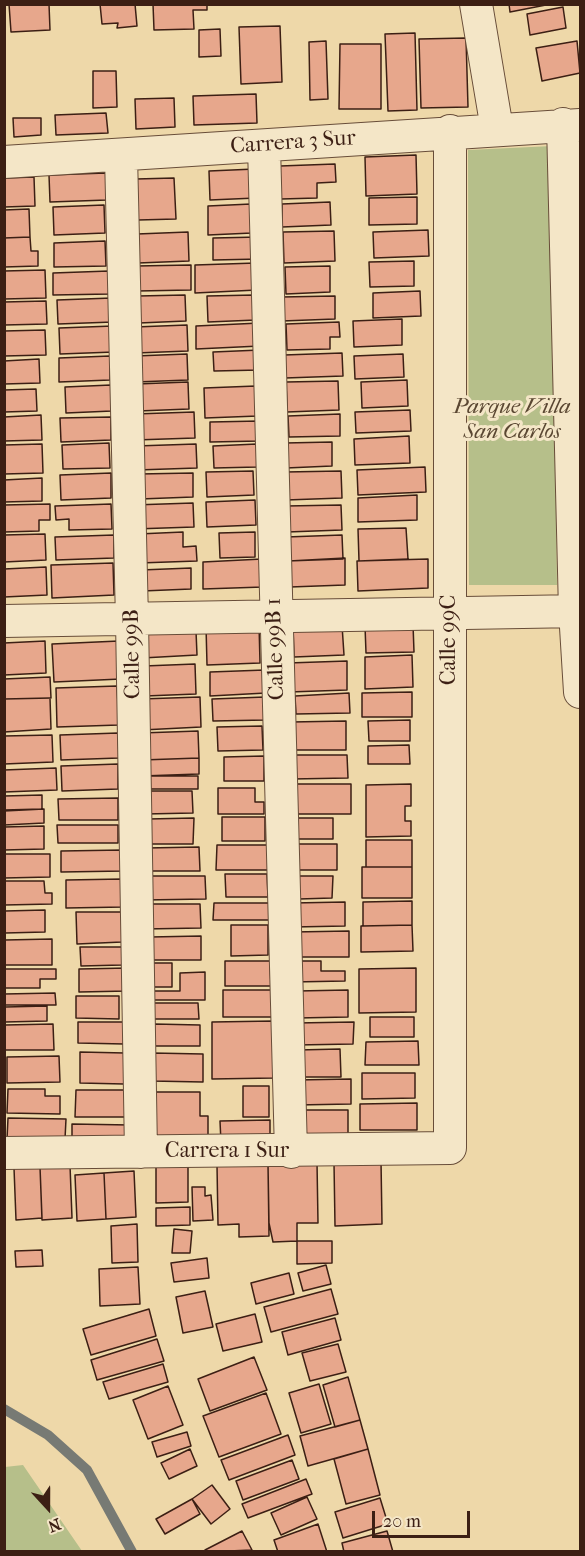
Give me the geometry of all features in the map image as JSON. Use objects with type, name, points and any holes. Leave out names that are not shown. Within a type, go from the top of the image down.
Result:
[{"type":"street","points":[[476,4],[497,129]]},
{"type":"street","points":[[572,124],[580,692]]},
{"type":"street","name":"Carrera 3 Sur","points":[[4,162],[572,124]]},
{"type":"street","name":"Calle 99C","points":[[450,131],[450,1149]]},
{"type":"street","name":"Calle 99B 1","points":[[264,146],[291,1152]]},
{"type":"street","name":"Calle 99B","points":[[121,155],[141,1152]]},
{"type":"street","points":[[4,621],[578,611]]},
{"type":"street","name":"Carrera 1 Sur","points":[[4,1153],[450,1149]]},
{"type":"green space","name":"Parque Villa San Carlos","points":[[552,146],[557,585],[469,585],[468,150]]},
{"type":"green space","points":[[23,1465],[82,1551],[5,1551],[5,1467]]},
{"type":"building","points":[[9,4],[49,4],[50,30],[11,32]]},
{"type":"building","points":[[100,4],[135,4],[137,26],[117,28],[118,23],[102,24]]},
{"type":"building","points":[[153,4],[207,4],[207,10],[193,10],[194,29],[154,30]]},
{"type":"building","points":[[509,4],[551,4],[510,12]]},
{"type":"building","points":[[563,7],[566,28],[530,35],[527,14]]},
{"type":"building","points":[[280,26],[282,82],[241,84],[239,27]]},
{"type":"building","points":[[220,29],[221,56],[199,57],[199,30]]},
{"type":"building","points":[[415,33],[417,110],[388,111],[385,34]]},
{"type":"building","points":[[466,38],[468,107],[421,108],[419,39]]},
{"type":"building","points":[[326,41],[328,99],[310,100],[309,42]]},
{"type":"building","points":[[577,41],[580,73],[542,81],[536,48]]},
{"type":"building","points":[[340,44],[381,44],[381,109],[339,109]]},
{"type":"building","points":[[93,71],[116,71],[117,107],[93,108]]},
{"type":"building","points":[[256,94],[257,123],[194,125],[193,96]]},
{"type":"building","points":[[174,98],[175,127],[136,129],[135,99]]},
{"type":"building","points":[[106,113],[108,133],[56,135],[55,115]]},
{"type":"building","points":[[13,118],[41,118],[41,135],[14,137]]},
{"type":"building","points":[[416,155],[417,194],[366,196],[365,157]]},
{"type":"building","points":[[335,164],[336,182],[317,183],[317,198],[281,199],[280,166]]},
{"type":"building","points":[[255,169],[256,198],[210,200],[209,171]]},
{"type":"building","points":[[106,173],[107,200],[50,202],[49,175]]},
{"type":"building","points":[[34,177],[35,206],[4,207],[4,178]]},
{"type":"building","points":[[174,178],[176,219],[138,220],[136,179]]},
{"type":"building","points":[[417,197],[417,224],[369,225],[369,198]]},
{"type":"building","points":[[330,202],[331,225],[282,227],[282,204]]},
{"type":"building","points":[[251,204],[252,233],[208,235],[208,206]]},
{"type":"building","points":[[104,205],[105,233],[54,235],[53,207]]},
{"type":"building","points":[[29,209],[30,237],[4,238],[4,210]]},
{"type":"building","points":[[428,230],[429,256],[374,258],[373,232]]},
{"type":"building","points":[[334,231],[335,261],[284,263],[283,232]]},
{"type":"building","points":[[188,232],[189,261],[138,263],[137,234]]},
{"type":"building","points":[[30,237],[31,251],[38,251],[38,266],[4,267],[4,238]]},
{"type":"building","points":[[260,237],[261,259],[213,260],[213,238]]},
{"type":"building","points":[[105,241],[106,266],[54,267],[54,243]]},
{"type":"building","points":[[414,261],[414,286],[370,287],[369,262]]},
{"type":"building","points":[[256,263],[257,290],[195,293],[195,265]]},
{"type":"building","points":[[191,265],[191,290],[137,291],[136,266]]},
{"type":"building","points":[[330,266],[330,292],[286,294],[285,267]]},
{"type":"building","points":[[45,270],[46,298],[4,299],[4,271]]},
{"type":"building","points":[[109,271],[110,294],[53,295],[53,273]]},
{"type":"building","points":[[420,291],[421,316],[373,318],[373,293]]},
{"type":"building","points":[[185,295],[186,321],[139,323],[138,296]]},
{"type":"building","points":[[255,295],[256,320],[208,322],[207,296]]},
{"type":"building","points":[[335,296],[335,319],[282,321],[281,297]]},
{"type":"building","points":[[112,298],[113,322],[58,324],[57,300]]},
{"type":"building","points":[[46,301],[47,324],[4,325],[4,302]]},
{"type":"building","points":[[402,319],[402,345],[354,347],[353,321]]},
{"type":"building","points":[[339,322],[340,337],[330,337],[330,349],[287,350],[286,324]]},
{"type":"building","points":[[260,323],[260,346],[196,349],[196,326]]},
{"type":"building","points":[[187,325],[188,351],[136,353],[135,327]]},
{"type":"building","points":[[113,326],[114,352],[60,354],[59,328]]},
{"type":"building","points":[[45,330],[46,355],[4,356],[4,331]]},
{"type":"building","points":[[260,350],[260,370],[214,371],[213,352]]},
{"type":"building","points":[[342,353],[343,376],[285,378],[284,355]]},
{"type":"building","points":[[187,354],[188,380],[136,382],[135,356]]},
{"type":"building","points":[[403,354],[404,377],[355,379],[354,356]]},
{"type":"building","points":[[110,356],[110,380],[59,382],[59,358]]},
{"type":"building","points":[[39,359],[40,383],[4,384],[4,361]]},
{"type":"building","points":[[407,380],[408,406],[362,408],[361,382]]},
{"type":"building","points":[[338,381],[339,410],[287,412],[286,382]]},
{"type":"building","points":[[188,382],[189,409],[138,411],[137,384]]},
{"type":"building","points":[[111,385],[112,411],[66,413],[65,387]]},
{"type":"building","points":[[256,386],[258,416],[205,418],[204,388]]},
{"type":"building","points":[[36,389],[37,411],[4,412],[4,390]]},
{"type":"building","points":[[410,410],[411,431],[356,433],[355,412]]},
{"type":"building","points":[[194,412],[195,438],[135,440],[135,414]]},
{"type":"building","points":[[340,414],[340,436],[289,437],[288,416]]},
{"type":"building","points":[[41,415],[42,440],[4,441],[4,417]]},
{"type":"building","points":[[111,417],[111,440],[61,442],[60,418]]},
{"type":"building","points":[[260,421],[260,441],[210,442],[210,422]]},
{"type":"building","points":[[409,436],[410,463],[355,465],[354,439]]},
{"type":"building","points":[[332,442],[332,466],[286,468],[285,443]]},
{"type":"building","points":[[109,443],[110,468],[63,469],[62,445]]},
{"type":"building","points":[[42,444],[43,473],[4,474],[4,445]]},
{"type":"building","points":[[196,444],[197,468],[137,470],[136,446]]},
{"type":"building","points":[[257,444],[258,467],[214,468],[213,446]]},
{"type":"building","points":[[425,467],[426,492],[358,495],[357,470]]},
{"type":"building","points":[[253,471],[254,495],[207,497],[206,472]]},
{"type":"building","points":[[341,471],[342,498],[286,500],[285,472]]},
{"type":"building","points":[[111,473],[111,498],[61,500],[60,475]]},
{"type":"building","points":[[193,473],[193,497],[140,499],[139,474]]},
{"type":"building","points":[[42,478],[42,501],[4,502],[4,480]]},
{"type":"building","points":[[417,495],[417,520],[358,522],[358,498]]},
{"type":"building","points":[[255,500],[256,525],[207,527],[206,502]]},
{"type":"building","points":[[193,503],[194,527],[134,529],[133,505]]},
{"type":"building","points":[[50,504],[50,520],[39,520],[39,531],[4,532],[4,505]]},
{"type":"building","points":[[111,504],[112,529],[69,530],[69,519],[56,520],[55,506]]},
{"type":"building","points":[[341,505],[342,530],[287,532],[286,506]]},
{"type":"building","points":[[406,528],[408,559],[359,561],[358,529]]},
{"type":"building","points":[[183,532],[183,547],[196,546],[197,561],[139,563],[138,534]]},
{"type":"building","points":[[255,532],[255,557],[220,558],[219,533]]},
{"type":"building","points":[[45,534],[46,560],[4,562],[4,535]]},
{"type":"building","points":[[114,535],[114,558],[56,560],[55,537]]},
{"type":"building","points":[[342,535],[343,559],[287,561],[286,537]]},
{"type":"building","points":[[345,558],[345,585],[290,587],[289,561]]},
{"type":"building","points":[[262,559],[263,587],[203,589],[203,562]]},
{"type":"building","points":[[428,559],[428,588],[358,591],[357,561]]},
{"type":"building","points":[[113,563],[114,595],[52,598],[51,565]]},
{"type":"building","points":[[46,567],[47,595],[4,597],[4,569]]},
{"type":"building","points":[[191,568],[191,589],[142,591],[141,570]]},
{"type":"building","points":[[259,624],[260,663],[207,665],[206,626]]},
{"type":"building","points":[[413,624],[414,652],[366,653],[365,626]]},
{"type":"building","points":[[342,625],[344,655],[294,657],[293,627]]},
{"type":"building","points":[[196,631],[197,655],[142,658],[142,632]]},
{"type":"building","points":[[45,641],[46,673],[4,675],[4,643]]},
{"type":"building","points":[[119,641],[121,679],[54,682],[52,644]]},
{"type":"building","points":[[412,655],[413,687],[365,689],[365,657]]},
{"type":"building","points":[[347,661],[347,690],[289,692],[288,663]]},
{"type":"building","points":[[195,664],[196,694],[145,696],[144,666]]},
{"type":"building","points":[[265,670],[266,693],[210,696],[210,672]]},
{"type":"building","points":[[50,677],[51,698],[4,699],[4,679]]},
{"type":"building","points":[[117,686],[119,725],[57,727],[56,688]]},
{"type":"building","points":[[412,692],[412,717],[362,717],[362,693]]},
{"type":"building","points":[[349,693],[350,713],[296,714],[295,696]]},
{"type":"building","points":[[200,697],[201,727],[142,730],[141,699]]},
{"type":"building","points":[[265,697],[266,720],[213,721],[212,699]]},
{"type":"building","points":[[50,698],[51,729],[4,732],[4,699]]},
{"type":"building","points":[[410,720],[410,741],[369,741],[368,721]]},
{"type":"building","points":[[346,721],[346,750],[291,750],[291,722]]},
{"type":"building","points":[[262,726],[263,750],[218,751],[217,727]]},
{"type":"building","points":[[198,731],[199,758],[142,760],[141,733]]},
{"type":"building","points":[[118,733],[119,758],[61,760],[60,735]]},
{"type":"building","points":[[52,735],[53,762],[4,764],[4,736]]},
{"type":"building","points":[[409,745],[410,764],[368,764],[368,746]]},
{"type":"building","points":[[293,755],[347,755],[348,778],[292,779]]},
{"type":"building","points":[[264,756],[264,781],[224,781],[224,757]]},
{"type":"building","points":[[199,758],[199,774],[142,776],[142,760]]},
{"type":"building","points":[[118,764],[118,789],[62,791],[61,766]]},
{"type":"building","points":[[56,768],[57,790],[4,792],[4,770]]},
{"type":"building","points":[[142,776],[198,776],[198,789],[142,789]]},
{"type":"building","points":[[293,784],[351,784],[351,814],[293,814]]},
{"type":"building","points":[[411,784],[411,806],[405,806],[405,821],[411,821],[411,836],[366,837],[366,785]]},
{"type":"building","points":[[218,788],[255,788],[255,802],[264,802],[264,814],[218,814]]},
{"type":"building","points":[[145,791],[192,791],[193,813],[145,814]]},
{"type":"building","points":[[42,795],[42,809],[4,810],[4,796]]},
{"type":"building","points":[[118,798],[118,820],[59,820],[58,799]]},
{"type":"building","points":[[44,809],[44,823],[4,825],[4,811]]},
{"type":"building","points":[[222,817],[265,817],[265,841],[222,841]]},
{"type":"building","points":[[194,818],[193,844],[149,844],[148,819]]},
{"type":"building","points":[[295,818],[333,818],[333,839],[295,839]]},
{"type":"building","points":[[57,825],[118,825],[118,843],[58,843]]},
{"type":"building","points":[[44,826],[44,849],[4,850],[4,827]]},
{"type":"building","points":[[366,840],[412,840],[412,867],[366,867]]},
{"type":"building","points":[[291,844],[337,844],[337,870],[292,870]]},
{"type":"building","points":[[217,845],[269,845],[270,870],[216,870]]},
{"type":"building","points":[[199,847],[200,871],[146,871],[146,848]]},
{"type":"building","points":[[123,850],[124,871],[61,872],[61,851]]},
{"type":"building","points":[[4,854],[50,854],[50,877],[4,878]]},
{"type":"building","points":[[362,867],[412,867],[412,898],[362,898]]},
{"type":"building","points":[[225,874],[267,874],[268,897],[226,897]]},
{"type":"building","points":[[144,876],[205,876],[206,899],[144,900]]},
{"type":"building","points":[[299,876],[333,876],[332,898],[299,899]]},
{"type":"building","points":[[123,879],[124,907],[66,908],[66,880]]},
{"type":"building","points":[[4,881],[44,881],[45,893],[52,893],[52,904],[4,905]]},
{"type":"building","points":[[412,901],[412,925],[363,926],[363,902]]},
{"type":"building","points":[[345,902],[345,926],[293,927],[293,903]]},
{"type":"building","points":[[214,903],[273,903],[273,920],[213,920]]},
{"type":"building","points":[[144,904],[200,904],[201,928],[144,929]]},
{"type":"building","points":[[45,910],[45,932],[5,933],[5,911]]},
{"type":"building","points":[[76,912],[122,912],[122,942],[77,944]]},
{"type":"building","points":[[231,925],[268,925],[268,955],[231,956]]},
{"type":"building","points":[[412,925],[413,951],[361,952],[361,926]]},
{"type":"building","points":[[349,931],[349,957],[293,957],[293,932]]},
{"type":"building","points":[[201,936],[201,960],[150,960],[150,937]]},
{"type":"building","points":[[52,939],[52,965],[5,965],[5,940]]},
{"type":"building","points":[[80,947],[122,947],[122,965],[81,966]]},
{"type":"building","points":[[225,961],[270,961],[271,986],[225,986]]},
{"type":"building","points":[[292,961],[321,961],[321,971],[345,971],[345,981],[292,982]]},
{"type":"building","points":[[151,963],[172,963],[172,987],[151,987]]},
{"type":"building","points":[[128,968],[128,991],[79,992],[79,969]]},
{"type":"building","points":[[416,968],[416,1012],[359,1013],[359,969]]},
{"type":"building","points":[[5,969],[56,969],[56,979],[40,979],[40,988],[5,988]]},
{"type":"building","points":[[205,972],[205,1000],[154,1000],[153,991],[180,991],[180,973]]},
{"type":"building","points":[[223,990],[272,990],[272,1017],[223,1017]]},
{"type":"building","points":[[348,990],[348,1017],[297,1018],[297,991]]},
{"type":"building","points":[[55,993],[56,1005],[4,1005],[4,994]]},
{"type":"building","points":[[76,996],[119,996],[119,1019],[76,1018]]},
{"type":"building","points":[[151,1003],[198,1003],[199,1019],[151,1019]]},
{"type":"building","points":[[47,1006],[47,1021],[5,1022],[5,1007]]},
{"type":"building","points":[[370,1017],[414,1017],[414,1037],[370,1037]]},
{"type":"building","points":[[274,1021],[274,1078],[212,1079],[212,1022]]},
{"type":"building","points":[[78,1022],[125,1022],[124,1044],[78,1043]]},
{"type":"building","points":[[354,1022],[353,1044],[296,1045],[296,1023]]},
{"type":"building","points":[[53,1024],[54,1050],[5,1050],[5,1025]]},
{"type":"building","points":[[154,1024],[200,1025],[200,1046],[153,1046]]},
{"type":"building","points":[[418,1041],[419,1065],[365,1065],[366,1042]]},
{"type":"building","points":[[340,1049],[341,1077],[298,1077],[298,1050]]},
{"type":"building","points":[[80,1052],[125,1053],[124,1084],[80,1083]]},
{"type":"building","points":[[152,1053],[203,1054],[203,1082],[151,1081]]},
{"type":"building","points":[[59,1056],[60,1082],[7,1083],[7,1057]]},
{"type":"building","points":[[362,1073],[415,1073],[415,1098],[362,1099]]},
{"type":"building","points":[[351,1079],[351,1104],[296,1105],[296,1080]]},
{"type":"building","points":[[243,1086],[269,1086],[269,1117],[243,1117]]},
{"type":"building","points":[[8,1089],[45,1089],[45,1096],[60,1096],[60,1114],[7,1113]]},
{"type":"building","points":[[76,1090],[128,1090],[127,1117],[75,1117]]},
{"type":"building","points":[[152,1092],[200,1092],[200,1116],[208,1116],[208,1144],[151,1143]]},
{"type":"building","points":[[417,1103],[417,1130],[360,1130],[360,1104]]},
{"type":"building","points":[[298,1110],[348,1110],[348,1136],[298,1136]]},
{"type":"building","points":[[8,1118],[66,1119],[65,1139],[7,1139]]},
{"type":"building","points":[[270,1120],[270,1143],[221,1143],[220,1121]]},
{"type":"building","points":[[72,1124],[130,1125],[130,1142],[72,1141]]},
{"type":"building","points":[[381,1161],[382,1224],[335,1226],[334,1163]]},
{"type":"building","points":[[317,1162],[318,1223],[297,1223],[297,1241],[273,1242],[269,1223],[268,1164]]},
{"type":"building","points":[[268,1164],[269,1236],[239,1237],[239,1224],[218,1225],[217,1165]]},
{"type":"building","points":[[70,1165],[72,1218],[42,1220],[40,1167]]},
{"type":"building","points":[[156,1165],[188,1165],[188,1202],[156,1203]]},
{"type":"building","points":[[40,1167],[42,1218],[16,1220],[14,1168]]},
{"type":"building","points":[[134,1171],[136,1217],[106,1219],[104,1173]]},
{"type":"building","points":[[104,1173],[106,1219],[77,1221],[75,1175]]},
{"type":"building","points":[[192,1187],[205,1187],[205,1196],[211,1195],[213,1220],[193,1221]]},
{"type":"building","points":[[190,1207],[190,1225],[156,1226],[156,1208]]},
{"type":"building","points":[[137,1224],[138,1262],[112,1263],[111,1226]]},
{"type":"building","points":[[174,1229],[192,1231],[190,1253],[172,1253]]},
{"type":"building","points":[[297,1241],[332,1241],[332,1263],[297,1264]]},
{"type":"building","points":[[42,1250],[43,1266],[16,1267],[15,1251]]},
{"type":"building","points":[[207,1258],[209,1278],[174,1282],[171,1263]]},
{"type":"building","points":[[326,1265],[331,1284],[303,1291],[298,1273]]},
{"type":"building","points":[[138,1267],[140,1304],[100,1306],[99,1269]]},
{"type":"building","points":[[289,1273],[294,1294],[256,1304],[251,1283]]},
{"type":"building","points":[[331,1289],[338,1314],[271,1332],[264,1307]]},
{"type":"building","points":[[205,1291],[213,1327],[183,1333],[176,1297]]},
{"type":"building","points":[[149,1309],[156,1336],[91,1355],[83,1329]]},
{"type":"building","points":[[255,1314],[262,1342],[223,1351],[216,1324]]},
{"type":"building","points":[[335,1318],[341,1340],[288,1355],[282,1332]]},
{"type":"building","points":[[157,1339],[164,1361],[97,1380],[91,1360]]},
{"type":"building","points":[[338,1344],[346,1372],[310,1381],[302,1353]]},
{"type":"building","points":[[254,1357],[267,1390],[210,1411],[198,1379]]},
{"type":"building","points":[[163,1364],[168,1382],[109,1399],[103,1382]]},
{"type":"building","points":[[348,1377],[360,1420],[335,1427],[323,1385]]},
{"type":"building","points":[[319,1384],[331,1424],[301,1433],[289,1393]]},
{"type":"building","points":[[168,1386],[183,1425],[148,1439],[133,1400]]},
{"type":"building","points":[[266,1393],[281,1434],[219,1457],[203,1416]]},
{"type":"building","points":[[360,1420],[368,1449],[308,1466],[300,1436]]},
{"type":"building","points":[[187,1432],[191,1446],[157,1457],[152,1442]]},
{"type":"building","points":[[288,1435],[295,1455],[229,1480],[221,1460]]},
{"type":"building","points":[[190,1449],[197,1466],[169,1479],[161,1463]]},
{"type":"building","points":[[368,1449],[380,1495],[346,1504],[334,1459]]},
{"type":"building","points":[[292,1460],[299,1479],[243,1500],[236,1481]]},
{"type":"building","points":[[306,1479],[312,1494],[248,1518],[242,1504]]},
{"type":"building","points":[[212,1485],[230,1509],[211,1524],[192,1499]]},
{"type":"building","points":[[307,1497],[317,1519],[281,1535],[271,1513]]},
{"type":"building","points":[[380,1498],[388,1524],[343,1538],[335,1512]]},
{"type":"building","points":[[192,1499],[200,1514],[165,1534],[156,1519]]},
{"type":"building","points":[[318,1524],[327,1552],[278,1552],[274,1540]]},
{"type":"building","points":[[242,1531],[252,1550],[206,1552],[205,1550]]},
{"type":"building","points":[[387,1531],[393,1552],[344,1552],[342,1543]]},
{"type":"waterway","points":[[4,1409],[48,1435],[87,1470],[132,1552]]}]
